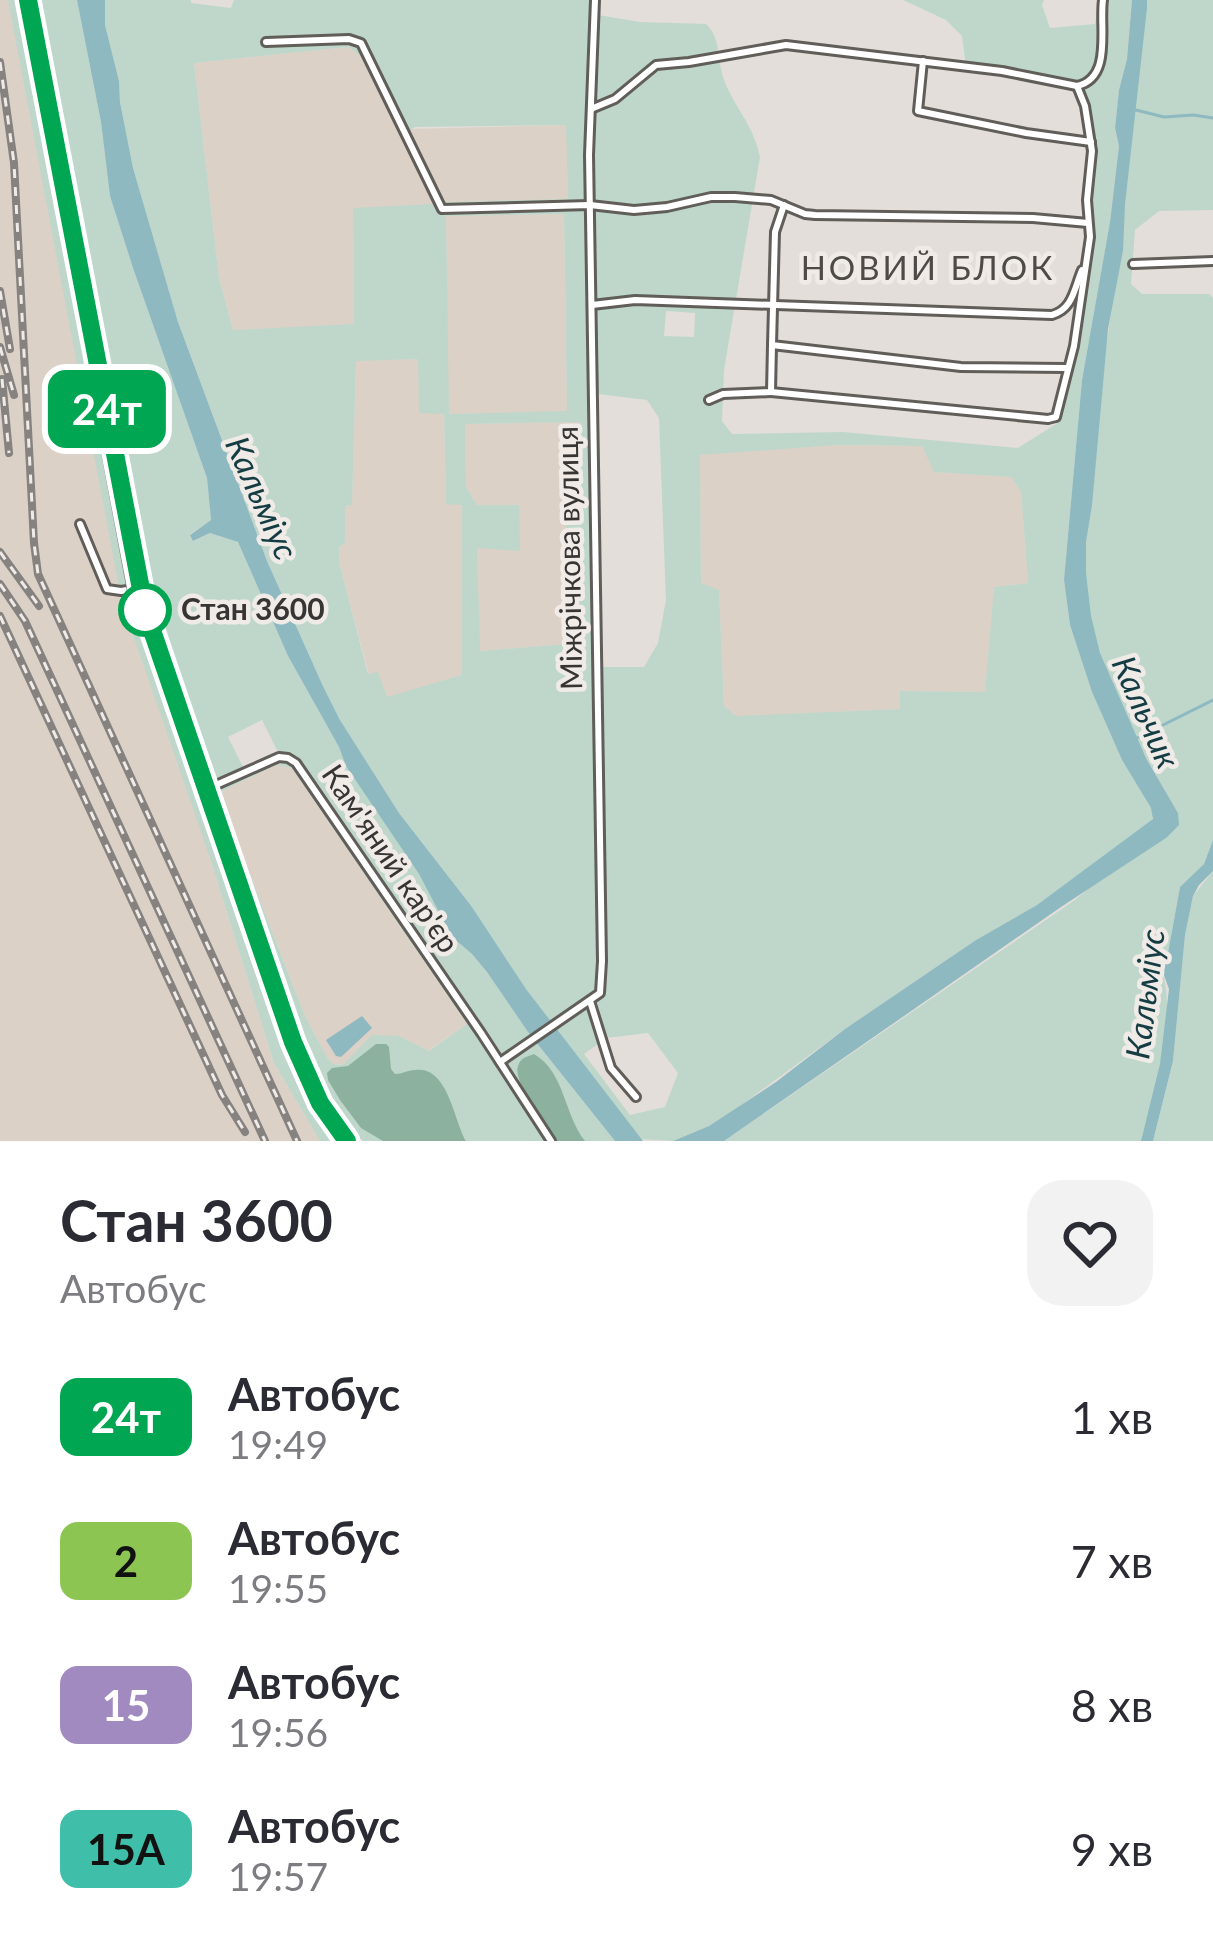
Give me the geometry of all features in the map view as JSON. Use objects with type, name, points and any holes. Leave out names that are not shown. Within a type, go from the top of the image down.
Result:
[{"type":"highway","points":[[28,0],[149,625],[305,1072],[347,1141]]},
{"type":"street","name":"Міжрічкова вулиця","points":[[595,0],[590,109],[591,409],[602,962],[600,993],[590,1001],[611,1068],[636,1097]]},
{"type":"street","points":[[590,109],[615,99],[656,65],[772,46],[807,46],[1012,72],[1077,86],[1089,83],[1098,72],[1103,0]]},
{"type":"street","points":[[266,42],[349,39],[361,44],[442,209],[590,205],[634,210],[735,196],[762,198],[815,215],[1088,223]]},
{"type":"street","points":[[923,61],[918,111],[1091,142]]},
{"type":"street","points":[[709,400],[723,394],[770,392],[1048,419],[1058,415],[1090,237],[1091,142],[1077,86]]},
{"type":"street","points":[[770,392],[776,225],[784,205]]},
{"type":"street","points":[[1133,264],[1213,261]]},
{"type":"street","points":[[592,304],[635,301],[1055,315],[1070,304],[1084,268]]},
{"type":"street","points":[[772,345],[961,367],[1066,368]]},
{"type":"street","points":[[80,524],[107,589],[140,588]]},
{"type":"street","name":"Кам'яний кар'єр","points":[[207,789],[275,758],[292,760],[500,1062]]},
{"type":"street","points":[[551,1141],[500,1062],[590,1001]]},
{"type":"shaded area","points":[[0,0],[8,0],[209,855],[274,1063],[320,1141],[0,1141]]},
{"type":"shaded area","points":[[348,47],[367,60],[436,205],[353,209],[354,325],[233,330],[219,278],[194,63]]},
{"type":"shaded area","points":[[567,125],[568,200],[444,202],[410,129]]},
{"type":"shaded area","points":[[564,214],[567,412],[448,414],[446,216]]},
{"type":"shaded area","points":[[419,359],[444,413],[446,503],[462,504],[462,675],[387,698],[369,675],[339,562],[339,547],[345,543],[345,506],[352,505],[356,360]]},
{"type":"shaded area","points":[[580,422],[581,455],[566,500],[568,644],[479,651],[477,547],[518,505],[477,505],[466,487],[465,424]]},
{"type":"shaded area","points":[[838,445],[922,446],[935,472],[1011,477],[1021,490],[1028,583],[994,587],[986,692],[901,691],[901,709],[736,717],[724,706],[719,591],[701,583],[700,454]]},
{"type":"shaded area","points":[[276,765],[292,768],[467,1024],[428,1051],[399,1036],[343,1065],[333,1064],[305,1016],[218,793]]},
{"type":"green space","points":[[8,0],[23,0],[123,522],[301,1074],[344,1141],[320,1141],[274,1063],[122,603]]},
{"type":"green space","points":[[33,0],[77,0],[110,196],[207,478],[211,520],[190,534],[194,541],[210,533],[238,542],[288,656],[347,766],[419,874],[452,937],[487,972],[615,1141],[363,1141],[328,1093],[301,1039],[155,627]],"holes":[[[262,720],[278,752],[244,769],[228,737]],[[276,765],[292,768],[467,1024],[429,1051],[399,1036],[372,1035],[343,1065],[328,1059],[305,1016],[218,793]]]},
{"type":"green space","points":[[105,0],[191,0],[231,8],[234,0],[597,0],[598,15],[706,24],[716,42],[723,77],[760,157],[724,370],[722,421],[732,434],[843,432],[1018,448],[1059,422],[1075,354],[1093,237],[1090,202],[1095,154],[1089,109],[1077,87],[966,66],[962,36],[946,20],[903,0],[1044,0],[1050,28],[1095,24],[1099,0],[1132,0],[1115,128],[1119,146],[1110,222],[1082,380],[1064,580],[1070,625],[1092,692],[1122,760],[1154,814],[1150,824],[709,1126],[673,1141],[640,1139],[399,813],[322,684],[267,561],[178,322],[133,168],[105,25]],"holes":[[[348,47],[367,60],[435,204],[353,208],[354,324],[233,330],[219,278],[194,63]],[[566,125],[568,199],[444,202],[410,130]],[[564,214],[567,411],[449,414],[446,216]],[[666,311],[695,313],[694,337],[664,336]],[[418,359],[419,413],[444,414],[446,504],[462,505],[462,675],[387,697],[378,672],[368,674],[339,562],[339,547],[345,543],[345,506],[352,505],[356,361]],[[598,394],[647,400],[659,418],[666,600],[658,643],[644,667],[599,667]],[[580,422],[581,455],[566,500],[568,644],[480,651],[477,548],[520,551],[519,505],[477,505],[466,487],[465,424]],[[838,445],[922,446],[934,472],[1011,477],[1021,491],[1028,583],[994,587],[985,692],[900,691],[900,709],[736,716],[724,706],[719,590],[701,583],[700,455]],[[648,1033],[678,1073],[665,1107],[630,1115],[584,1054],[606,1038]]]},
{"type":"green space","points":[[1147,0],[1213,0],[1213,210],[1159,211],[1135,230],[1131,284],[1142,294],[1209,294],[1213,298],[1213,840],[1204,864],[1180,887],[1161,967],[1167,1008],[1163,1052],[1141,1141],[724,1141],[1075,900],[1178,813],[1115,695],[1097,645],[1086,573],[1099,406],[1123,251]]},
{"type":"green space","points":[[1213,871],[1213,1141],[1153,1141],[1173,1061],[1193,896]]},
{"type":"green space","points":[[376,1044],[389,1047],[395,1074],[415,1070],[435,1076],[466,1141],[383,1141],[361,1128],[327,1073],[348,1066]]},
{"type":"green space","points":[[534,1054],[552,1072],[585,1141],[554,1141],[531,1104],[517,1073],[521,1061]]},
{"type":"water","points":[[77,0],[105,0],[105,25],[133,168],[178,322],[267,561],[322,684],[399,813],[643,1141],[615,1141],[487,972],[452,937],[419,874],[346,766],[288,656],[238,542],[210,533],[193,541],[190,535],[211,520],[207,478],[110,196]]},
{"type":"water","points":[[1132,0],[1147,0],[1147,8],[1123,251],[1108,329],[1086,573],[1100,653],[1146,758],[1178,813],[1179,825],[724,1141],[673,1141],[709,1126],[776,1082],[976,940],[1037,905],[1153,819],[1092,692],[1070,625],[1064,580],[1082,380],[1110,222],[1119,146],[1115,128]]},
{"type":"water","points":[[1213,840],[1213,871],[1193,896],[1185,935],[1173,1061],[1153,1141],[1141,1141],[1160,1064],[1169,989],[1161,967],[1180,887],[1204,864]]},
{"type":"water","points":[[362,1016],[372,1028],[341,1057],[336,1056],[326,1040]]},
{"type":"waterway","points":[[1132,109],[1164,117],[1213,118]]},
{"type":"waterway","name":"Кальчик","points":[[1163,725],[1213,700]]},
{"type":"waterway","name":"Кальчик","points":[[1135,739],[1155,729]]},
{"type":"tram line","points":[[18,0],[131,605],[286,1052],[312,1109],[335,1141]]},
{"type":"railway","points":[[0,62],[14,163],[38,574],[297,1141]]},
{"type":"railway","points":[[0,291],[10,349]]},
{"type":"railway","points":[[0,347],[14,395]]},
{"type":"railway","points":[[2,379],[9,453]]},
{"type":"railway","points":[[0,552],[39,606]]},
{"type":"railway","points":[[0,584],[25,621],[265,1141]]},
{"type":"railway","points":[[0,616],[222,1095],[245,1132]]},
{"type":"bus line","name":"24т","points":[[28,0],[146,616],[293,1042],[320,1103],[347,1141]]},
{"type":"place","name":"Стан 3600","points":[[145,610]]},
{"type":"district","name":"НОВИЙ БЛОК","points":[[928,268]]},
{"type":"water label","name":"Кальміус","points":[[262,498]]},
{"type":"water label","name":"Кальміус","points":[[1145,994]]}]
